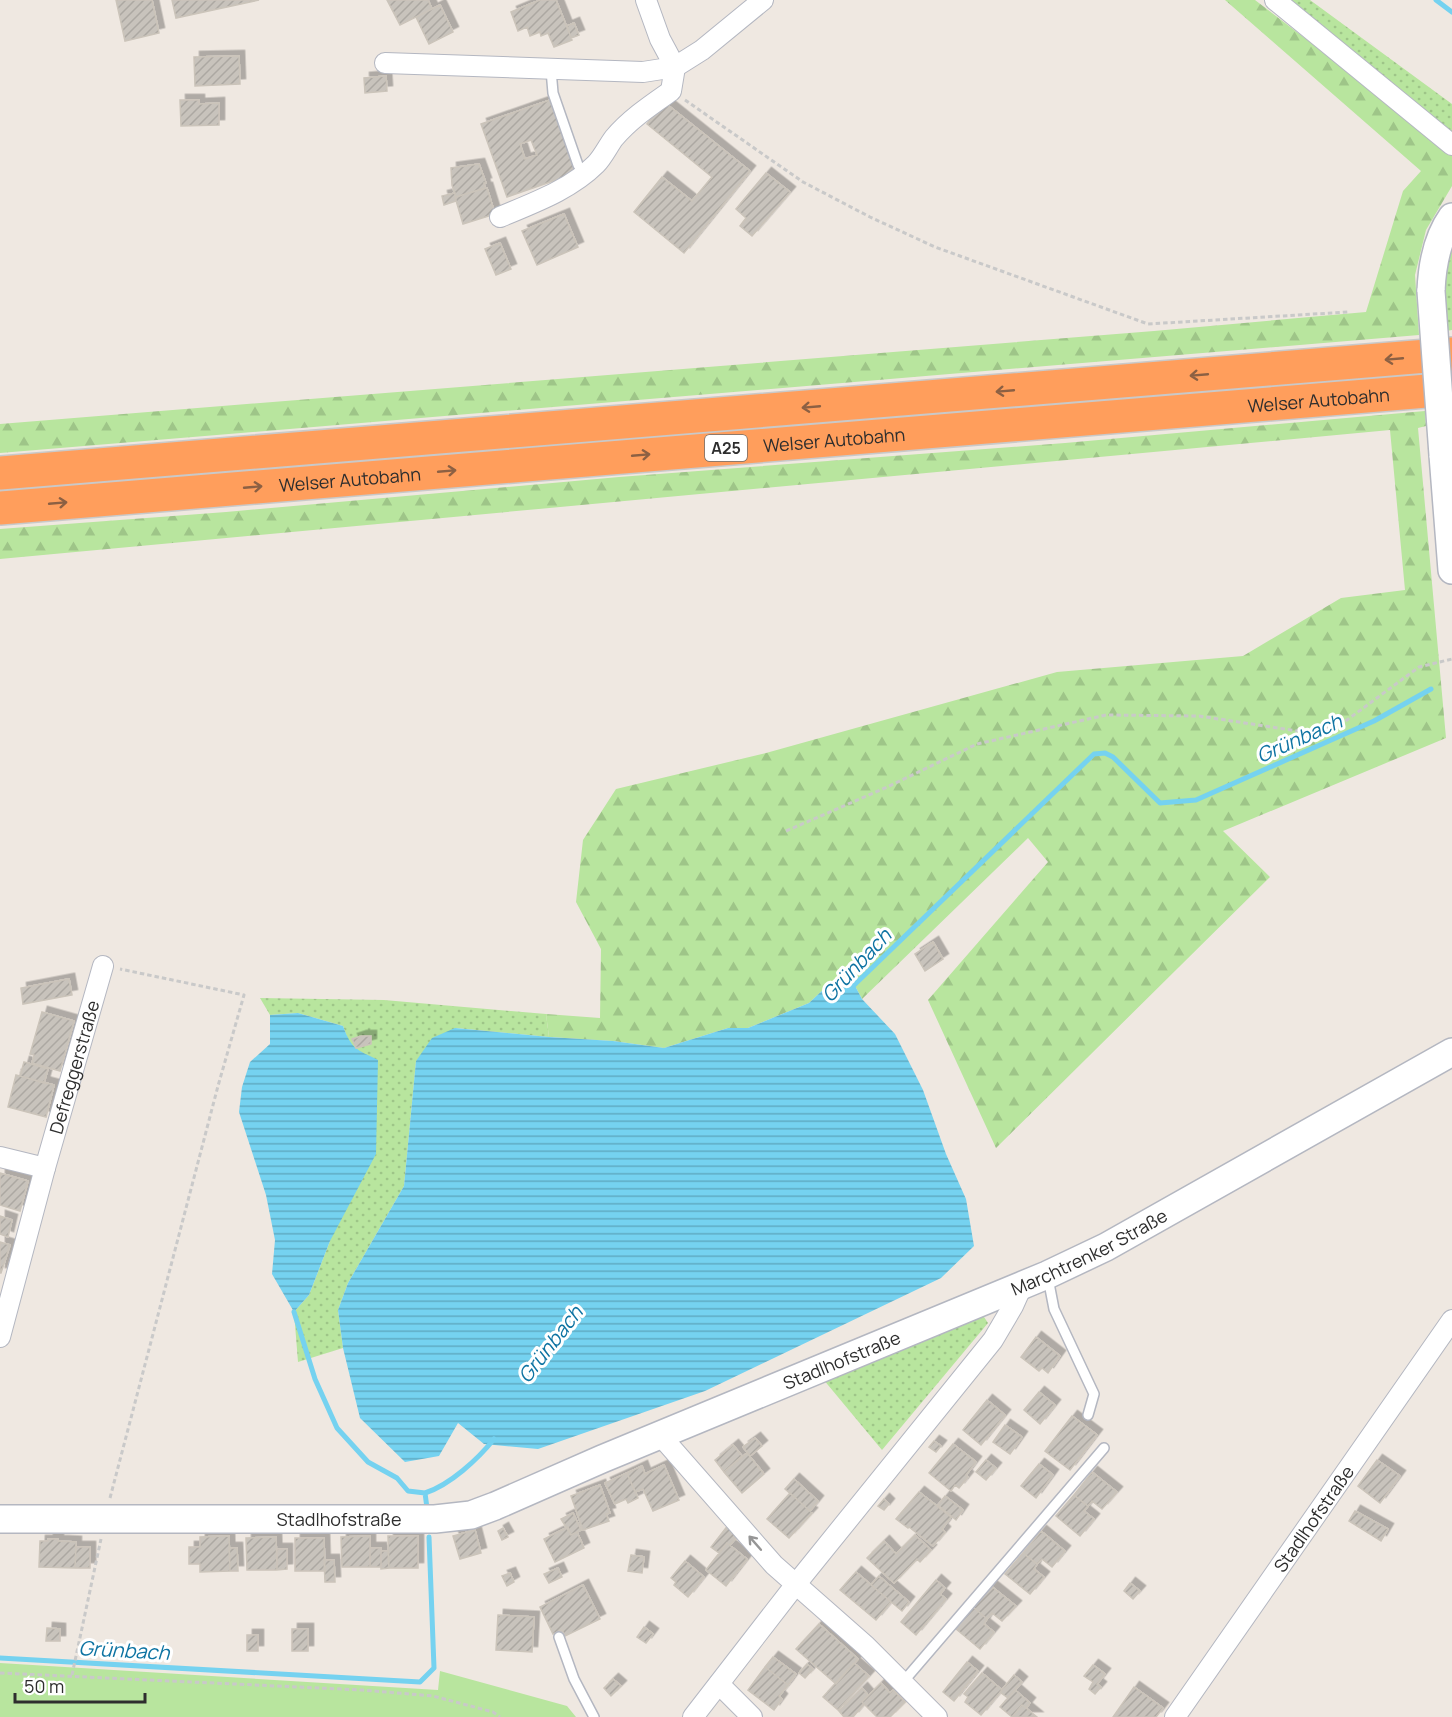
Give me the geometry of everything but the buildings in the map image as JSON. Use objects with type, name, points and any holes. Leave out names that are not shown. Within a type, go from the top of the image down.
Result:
[{"type":"highway","name":"Welser Autobahn","points":[[0,473],[1452,354]]},
{"type":"highway","name":"Welser Autobahn","points":[[0,508],[1452,389]]},
{"type":"street","points":[[500,216],[552,195],[584,174],[597,163],[614,138],[629,122],[671,91],[675,67],[660,39],[646,0]]},
{"type":"street","points":[[385,63],[643,72],[675,67],[702,50],[763,0]]},
{"type":"street","points":[[1275,0],[1452,145]]},
{"type":"street","points":[[1452,218],[1432,269],[1431,291],[1452,570]]},
{"type":"street","name":"Defreggerstraße","points":[[0,1336],[103,966]]},
{"type":"street","name":"Marchtrenker Straße","points":[[693,1717],[796,1584],[993,1340],[1022,1286],[1106,1247],[1452,1052]]},
{"type":"street","points":[[0,1157],[45,1168]]},
{"type":"street","name":"Stadlhofstraße","points":[[0,1520],[428,1519],[471,1515],[660,1434],[1022,1286]]},
{"type":"street","name":"Stadlhofstraße","points":[[1175,1717],[1452,1320]]},
{"type":"street","points":[[660,1434],[774,1565],[903,1682],[937,1717]]},
{"type":"street","points":[[719,1684],[752,1717]]},
{"type":"lane","points":[[551,70],[553,93],[578,165],[584,174]]},
{"type":"lane","points":[[1047,1275],[1054,1309],[1094,1394],[1088,1414]]},
{"type":"lane","points":[[903,1682],[1104,1448]]},
{"type":"lane","points":[[559,1637],[573,1679],[594,1717]]},
{"type":"path","points":[[671,91],[803,182],[870,217],[935,247],[1148,324],[1348,312]]},
{"type":"path","points":[[786,831],[885,788],[977,744],[1106,715],[1199,716],[1311,734],[1347,720],[1419,667],[1452,659]]},
{"type":"path","points":[[72,1675],[105,1521],[209,1120],[244,995],[152,974],[103,966]]},
{"type":"path","points":[[0,1673],[362,1689],[433,1696],[493,1712],[500,1717]]},
{"type":"green space","points":[[1225,0],[1255,0],[1452,153],[1452,186],[1426,230],[1415,275],[1419,335],[0,453],[0,424],[1366,312],[1403,191],[1421,171]]},
{"type":"green space","points":[[1285,0],[1310,0],[1452,104],[1452,135]]},
{"type":"green space","points":[[1452,241],[1452,330],[1446,331],[1445,265]]},
{"type":"green space","points":[[1425,411],[1426,426],[1418,428],[1446,738],[1223,831],[1270,877],[996,1148],[928,1000],[1048,862],[1028,838],[862,999],[854,984],[826,987],[809,1003],[748,1028],[728,1028],[664,1048],[613,1041],[549,1037],[546,1014],[600,1018],[601,949],[576,902],[583,840],[616,789],[766,753],[1057,672],[1243,656],[1341,598],[1405,590],[1390,430],[0,559],[0,529],[226,512],[619,477],[1065,443]]},
{"type":"green space","points":[[260,998],[384,1000],[546,1014],[549,1037],[456,1028],[416,1061],[404,1186],[348,1283],[338,1310],[343,1348],[298,1362],[294,1312],[309,1295],[330,1241],[354,1049],[343,1026],[298,1013],[270,1015]]},
{"type":"green space","points":[[982,1314],[988,1323],[882,1450],[823,1379]]},
{"type":"green space","points":[[0,1663],[438,1690],[440,1671],[567,1706],[576,1717],[0,1717]]},
{"type":"water","points":[[854,984],[862,999],[895,1034],[923,1090],[946,1154],[966,1199],[974,1246],[941,1278],[705,1391],[538,1449],[484,1444],[458,1423],[439,1456],[405,1462],[360,1418],[343,1348],[338,1310],[348,1283],[404,1186],[416,1061],[432,1038],[455,1028],[613,1041],[664,1048],[728,1028],[748,1028],[809,1003],[826,987]]},
{"type":"water","points":[[298,1013],[343,1026],[349,1040],[356,1048],[378,1060],[376,1154],[330,1241],[309,1295],[294,1312],[272,1274],[275,1240],[266,1195],[239,1112],[242,1087],[250,1062],[270,1044],[270,1015]]},
{"type":"waterway","points":[[1436,0],[1452,12]]},
{"type":"waterway","name":"Grünbach","points":[[850,989],[1094,754],[1105,753],[1113,757],[1160,803],[1196,800],[1374,721],[1431,689]]},
{"type":"waterway","points":[[294,1312],[315,1379],[337,1428],[368,1462],[397,1478],[408,1491],[425,1493]]},
{"type":"waterway","name":"Grünbach","points":[[427,1508],[425,1493],[444,1484],[463,1470],[494,1439]]},
{"type":"waterway","name":"Grünbach","points":[[0,1658],[420,1682],[434,1668],[429,1537]]}]
